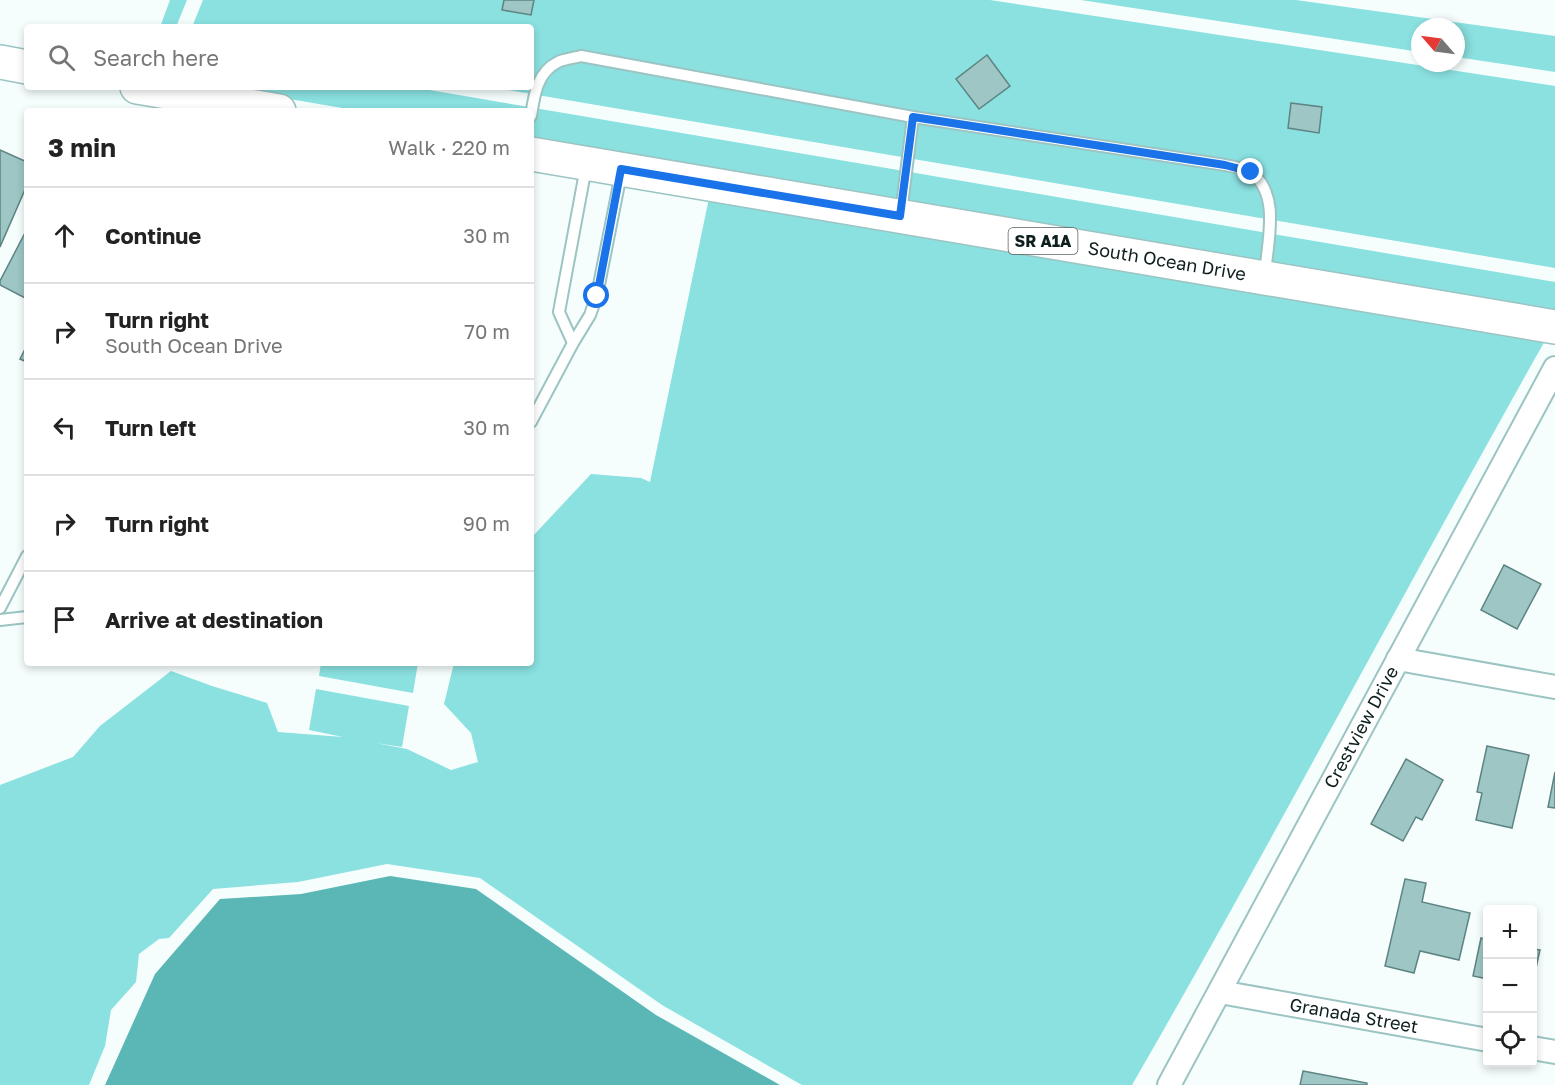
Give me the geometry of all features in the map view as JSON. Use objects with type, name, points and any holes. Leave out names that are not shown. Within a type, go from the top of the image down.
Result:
[{"type":"main road","points":[[0,62],[24,66]]},
{"type":"main road","points":[[155,90],[261,108]]},
{"type":"main road","name":"South Ocean Drive","points":[[534,154],[1555,327]]},
{"type":"street","name":"Crestview Drive","points":[[1168,1085],[1555,368]]},
{"type":"street","points":[[1398,659],[1555,687]]},
{"type":"street","name":"Granada Street","points":[[1220,992],[1483,1039]]},
{"type":"street","points":[[1537,1049],[1555,1052]]},
{"type":"lane","points":[[532,108],[535,91],[541,77],[556,63],[581,57],[913,117],[1225,165],[1251,172],[1262,185],[1270,206],[1264,278]]},
{"type":"lane","points":[[900,216],[913,117]]},
{"type":"lane","points":[[573,343],[559,312],[587,163]]},
{"type":"lane","points":[[534,416],[590,315],[597,296],[621,169]]},
{"type":"lane","points":[[0,608],[24,561]]},
{"type":"lane","points":[[0,620],[24,617]]},
{"type":"shaded area","points":[[170,0],[187,0],[177,24],[161,24]]},
{"type":"shaded area","points":[[203,0],[990,0],[1411,64],[1411,72],[1463,72],[1555,86],[1555,268],[508,90],[534,90],[534,24],[193,24]]},
{"type":"shaded area","points":[[1081,0],[1296,0],[1426,18],[1411,18],[1411,51]]},
{"type":"shaded area","points":[[1465,23],[1555,36],[1555,72],[1465,58]]},
{"type":"shaded area","points":[[236,90],[430,90],[1555,282],[1555,313],[534,141],[534,108],[342,108]]},
{"type":"shaded area","points":[[709,198],[1546,339],[1237,900],[1132,1085],[802,1085],[662,1005],[480,878],[387,864],[298,882],[213,889],[169,938],[159,939],[139,954],[136,982],[111,1010],[105,1046],[89,1085],[0,1085],[0,785],[73,757],[100,726],[171,671],[267,703],[278,732],[343,737],[309,730],[316,689],[409,706],[402,747],[375,743],[407,749],[451,770],[478,762],[471,733],[444,704],[453,666],[534,666],[534,535],[591,474],[641,478],[650,482]]},
{"type":"shaded area","points":[[321,666],[418,666],[413,693],[319,676]]},
{"type":"shaded area","points":[[390,876],[476,889],[656,1015],[780,1085],[105,1085],[155,974],[220,899],[301,894]]},
{"type":"building","points":[[504,0],[534,0],[531,15],[502,10]]},
{"type":"building","points":[[987,55],[1010,86],[979,109],[956,79]]},
{"type":"building","points":[[1291,103],[1322,107],[1319,133],[1288,128]]},
{"type":"building","points":[[0,150],[24,161],[24,192],[0,247]]},
{"type":"building","points":[[24,235],[24,297],[0,285]]},
{"type":"building","points":[[1504,565],[1541,584],[1517,629],[1481,610]]},
{"type":"building","points":[[1487,746],[1529,755],[1512,828],[1476,820],[1482,793],[1477,792]]},
{"type":"building","points":[[1406,759],[1443,780],[1422,820],[1416,817],[1403,841],[1371,824]]},
{"type":"building","points":[[1555,772],[1555,808],[1548,807]]},
{"type":"building","points":[[1405,879],[1426,883],[1422,902],[1470,913],[1459,960],[1420,951],[1414,973],[1385,966]]},
{"type":"building","points":[[1481,938],[1483,939],[1483,978],[1473,976]]},
{"type":"building","points":[[1303,1071],[1367,1083],[1367,1085],[1300,1085]]},
{"type":"route","points":[[597,296],[621,169],[900,216],[913,117],[1225,165],[1251,172]]}]
